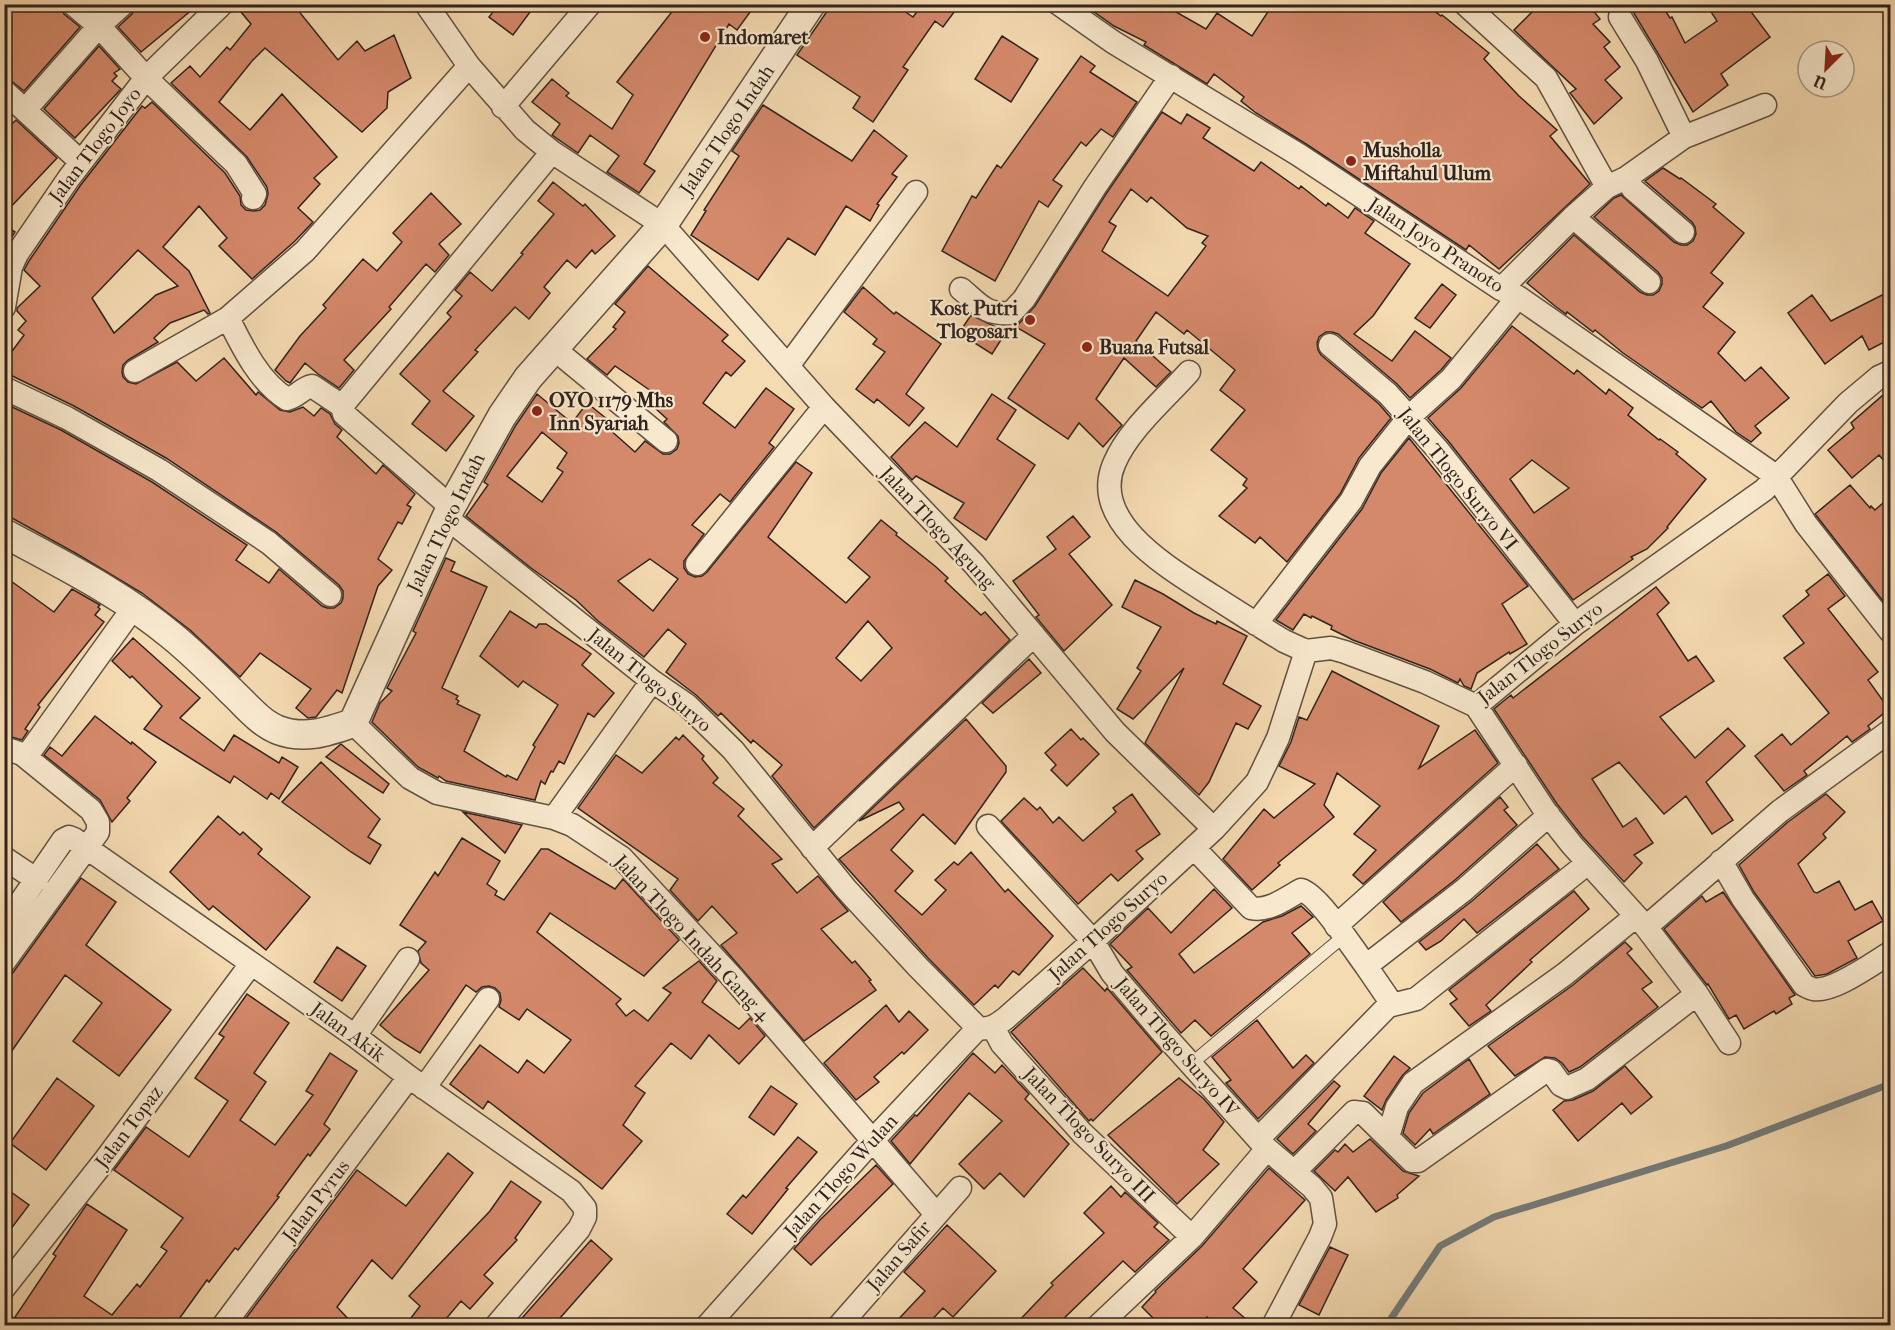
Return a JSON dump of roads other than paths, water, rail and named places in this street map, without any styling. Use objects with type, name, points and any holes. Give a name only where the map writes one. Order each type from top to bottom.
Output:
[{"type":"street","points":[[73,4],[99,26],[146,78],[236,164],[253,191],[255,196],[253,198]]},
{"type":"street","points":[[25,110],[99,26],[123,4]]},
{"type":"street","name":"Jalan Tlogo Joyo","points":[[4,307],[11,267],[34,226],[146,78],[222,4]]},
{"type":"street","points":[[503,107],[590,4]]},
{"type":"street","name":"Jalan Tlogo Indah","points":[[353,723],[449,513],[502,416],[528,378],[553,348],[663,225],[811,4]]},
{"type":"street","name":"Jalan Joyo Pranoto","points":[[1059,4],[1113,42],[1299,155],[1510,293],[1776,476]]},
{"type":"street","points":[[1469,6],[1546,78],[1617,182],[1633,189],[1683,232]]},
{"type":"street","name":"Jalan Tlogo Agung","points":[[428,7],[469,66],[525,130],[552,152],[663,225],[824,407],[974,564],[1115,732],[1214,829]]},
{"type":"street","points":[[1620,17],[1647,61],[1684,137]]},
{"type":"street","points":[[135,371],[228,318],[304,251],[469,66]]},
{"type":"street","points":[[961,289],[986,310],[996,314],[1011,313],[1024,298],[1170,76]]},
{"type":"street","points":[[4,91],[81,162]]},
{"type":"street","points":[[1256,624],[1351,501],[1370,466],[1409,417],[1451,380],[1510,293],[1573,217],[1617,182],[1684,137],[1765,105]]},
{"type":"street","points":[[342,406],[552,152]]},
{"type":"street","points":[[788,366],[916,192]]},
{"type":"street","points":[[1573,217],[1649,282]]},
{"type":"street","name":"Jalan Tlogo Suryo","points":[[228,318],[249,358],[280,395],[287,399],[292,398],[312,387],[342,406],[344,414],[449,513],[652,681],[687,705],[733,750],[812,848],[902,950],[985,1028],[1093,941],[1214,829],[1260,776],[1278,738],[1306,651],[1331,648],[1345,652],[1425,682],[1476,706],[1575,624],[1764,489],[1848,403],[1879,377],[1890,372]]},
{"type":"street","name":"Jalan Tlogo Suryo VI","points":[[1330,345],[1388,394],[1438,450],[1575,624]]},
{"type":"street","points":[[553,348],[666,441]]},
{"type":"street","points":[[1189,372],[1134,432],[1114,463],[1108,483],[1120,520],[1135,539],[1161,562],[1256,624],[1306,651]]},
{"type":"street","points":[[4,388],[67,418],[159,470],[270,543],[330,595]]},
{"type":"street","points":[[697,564],[824,407]]},
{"type":"street","points":[[1776,476],[1806,524],[1890,631]]},
{"type":"street","points":[[4,533],[133,608],[173,636],[256,716],[275,729],[296,736],[313,735],[353,723]]},
{"type":"street","points":[[26,757],[133,608]]},
{"type":"street","points":[[812,848],[1034,635]]},
{"type":"street","points":[[554,818],[652,681]]},
{"type":"street","points":[[1476,706],[1549,815],[1641,922],[1697,994],[1730,1043]]},
{"type":"street","name":"Jalan Tlogo Indah Gang 4","points":[[353,723],[410,778],[437,792],[554,818],[572,825],[622,858],[731,976],[936,1214]]},
{"type":"street","points":[[1388,1137],[1397,1107],[1413,1083],[1564,974],[1641,922],[1721,861],[1780,811],[1890,731]]},
{"type":"street","points":[[4,748],[26,757],[92,810],[98,822],[99,832],[4,962]]},
{"type":"street","points":[[1340,931],[1516,765]]},
{"type":"street","points":[[1366,966],[1464,890],[1549,815]]},
{"type":"street","name":"Jalan Tlogo Suryo IV","points":[[988,826],[1093,941],[1112,973],[1262,1144],[1321,1198],[1325,1224],[1273,1326]]},
{"type":"street","points":[[4,926],[63,840],[69,837],[88,848]]},
{"type":"street","name":"Jalan Akik","points":[[88,848],[355,1036],[580,1199],[585,1208],[585,1217],[579,1228],[496,1326]]},
{"type":"street","points":[[1194,848],[1251,908],[1265,908],[1301,890],[1306,891],[1317,901],[1340,931],[1392,1004]]},
{"type":"street","points":[[4,858],[37,880]]},
{"type":"street","points":[[1721,861],[1743,899],[1804,986],[1822,989],[1838,984],[1890,953]]},
{"type":"street","points":[[1098,1326],[1192,1237],[1262,1144],[1388,1006],[1416,999],[1588,863]]},
{"type":"street","points":[[355,1036],[408,958]]},
{"type":"street","name":"Jalan Topaz","points":[[4,1288],[105,1160],[251,964]]},
{"type":"street","points":[[1294,1172],[1354,1112],[1363,1113],[1412,1161],[1418,1161],[1547,1070],[1551,1071],[1563,1087],[1567,1088],[1587,1079],[1697,994]]},
{"type":"street","name":"Jalan Pyrus","points":[[223,1326],[417,1083],[488,999]]},
{"type":"street","name":"Jalan Tlogo Wulan","points":[[707,1326],[873,1140],[985,1028]]},
{"type":"street","name":"Jalan Tlogo Suryo III","points":[[985,1028],[1082,1133],[1192,1237]]},
{"type":"street","name":"Jalan Safir","points":[[838,1326],[960,1188]]},
{"type":"lane","points":[[1191,1064],[1340,931]]},
{"type":"waterway","points":[[1386,1326],[1440,1246],[1494,1217],[1726,1146],[1890,1084]]},
{"type":"place","name":"Indomaret","points":[[705,37]]},
{"type":"place","name":"Musholla Miftahul Ulum","points":[[1351,161]]},
{"type":"place","name":"Kost Putri Tlogosari","points":[[1030,320]]},
{"type":"place","name":"Buana Futsal","points":[[1087,347]]},
{"type":"place","name":"OYO 1179 Mhs Inn Syariah","points":[[537,411]]}]
